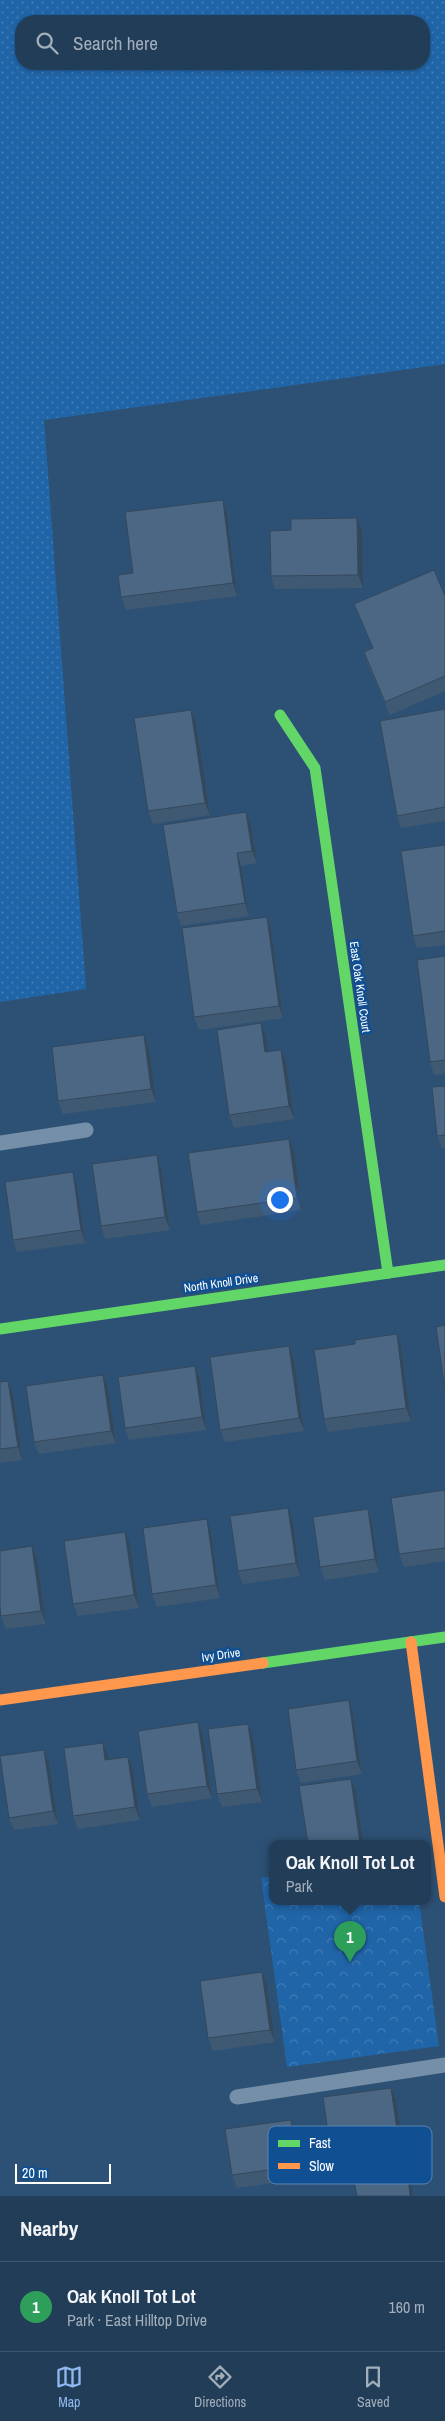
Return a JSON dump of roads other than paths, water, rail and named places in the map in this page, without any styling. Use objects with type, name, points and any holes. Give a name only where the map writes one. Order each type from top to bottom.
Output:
[{"type":"street","name":"East Oak Knoll Court","points":[[280,715],[315,768],[388,1273]]},
{"type":"street","name":"North Knoll Drive","points":[[0,1328],[445,1265]]},
{"type":"street","name":"Ivy Drive","points":[[0,1700],[445,1637]]},
{"type":"street","points":[[411,1642],[445,1897]]},
{"type":"lane","points":[[0,1143],[86,1130]]},
{"type":"lane","points":[[237,2097],[445,2065]]},
{"type":"place","name":"Oak Knoll Tot Lot","points":[[350,1962]]}]
